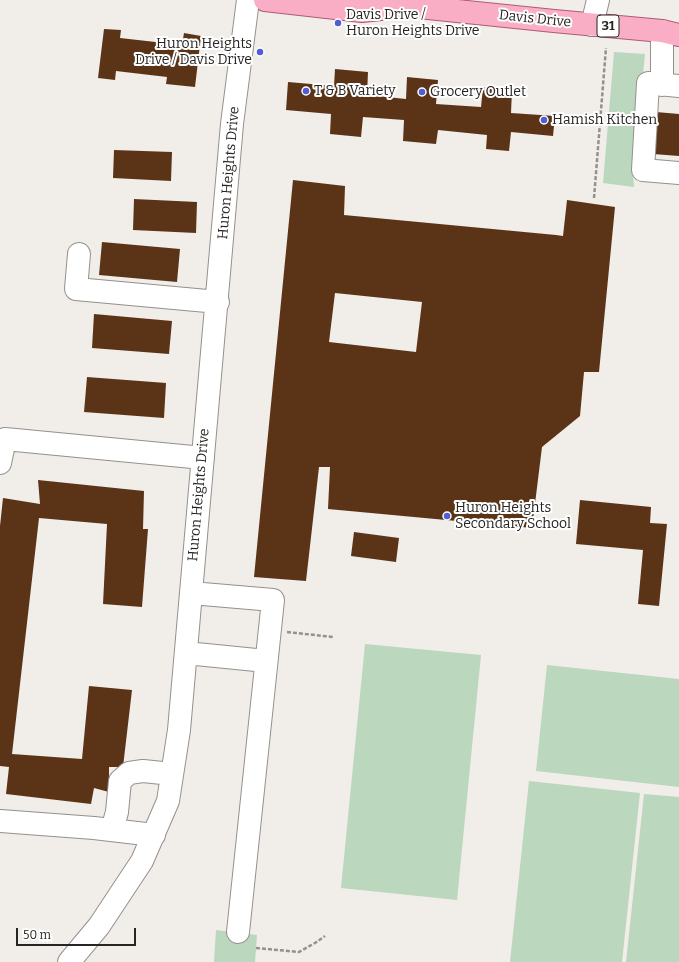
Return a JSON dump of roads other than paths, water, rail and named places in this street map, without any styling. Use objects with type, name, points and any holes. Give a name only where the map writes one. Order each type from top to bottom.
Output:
[{"type":"main road","name":"Davis Drive","points":[[265,0],[362,12],[403,3],[673,32]]},
{"type":"street","name":"Huron Heights Drive","points":[[69,962],[99,926],[142,861],[168,801],[179,730],[218,302],[232,124],[248,0]]},
{"type":"street","points":[[592,24],[598,0]]},
{"type":"street","points":[[673,32],[671,85],[648,83],[643,170],[679,173]]},
{"type":"street","points":[[79,254],[76,289],[218,302]]},
{"type":"street","points":[[0,463],[5,439],[203,458]]},
{"type":"street","points":[[191,593],[273,600],[238,932]]},
{"type":"street","points":[[186,653],[266,661]]},
{"type":"street","points":[[112,830],[117,812],[120,781],[129,773],[142,771],[172,774]]},
{"type":"street","points":[[0,821],[154,835]]},
{"type":"place","name":"Davis Drive / Huron Heights Drive","points":[[338,23]]},
{"type":"place","name":"Huron Heights Drive / Davis Drive","points":[[260,52]]},
{"type":"place","name":"T & B Variety","points":[[306,91]]},
{"type":"place","name":"Grocery Outlet","points":[[422,92]]},
{"type":"place","name":"Hamish Kitchen","points":[[544,120]]},
{"type":"place","name":"Huron Heights Secondary School","points":[[447,516]]}]
